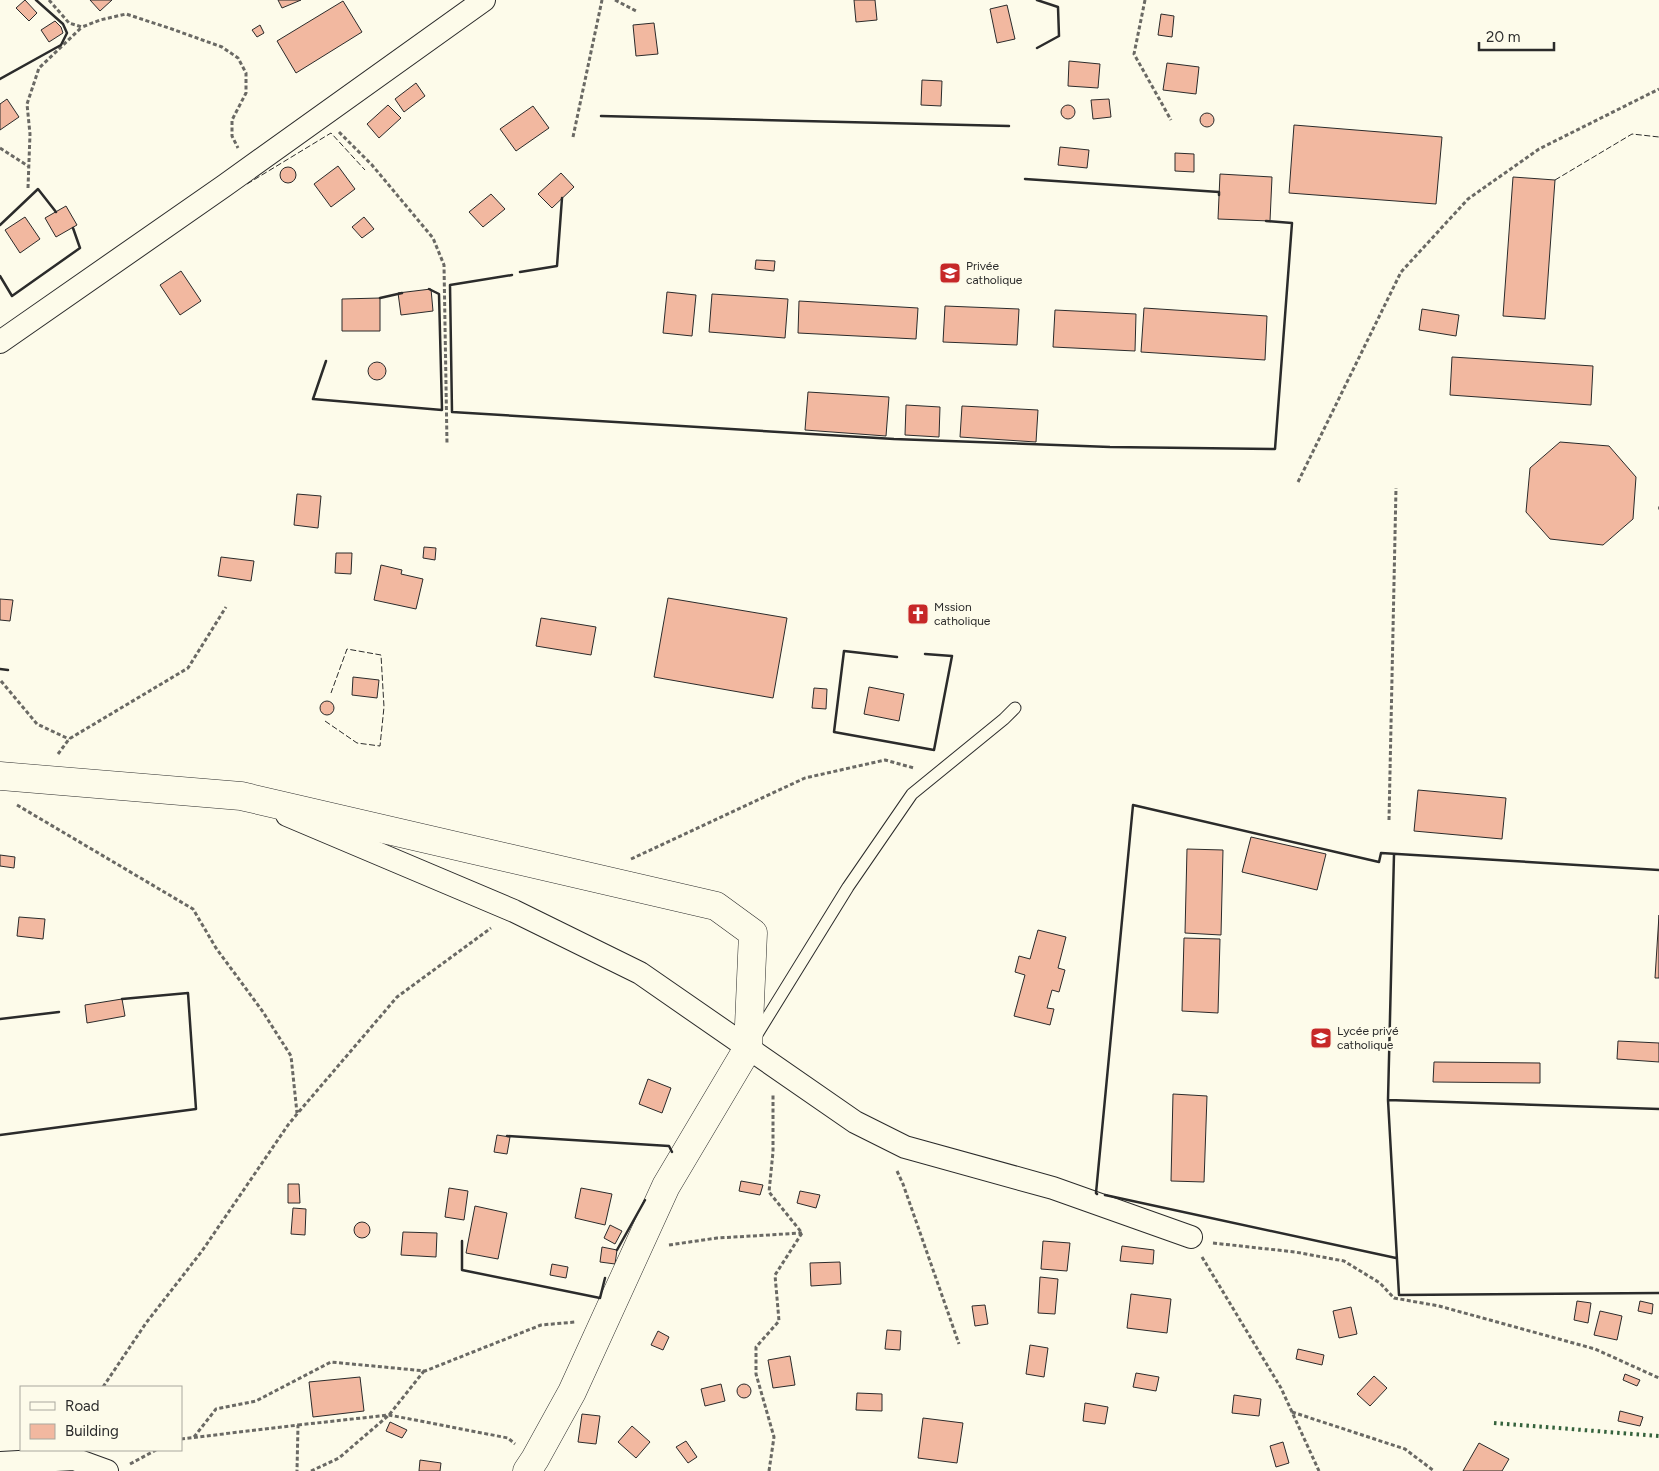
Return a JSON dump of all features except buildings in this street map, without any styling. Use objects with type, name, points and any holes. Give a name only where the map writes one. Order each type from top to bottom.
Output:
[{"type":"street","points":[[0,342],[249,168],[484,0]]},
{"type":"street","points":[[0,776],[241,796],[716,906],[753,933],[748,1048],[666,1186],[572,1392],[531,1465]]},
{"type":"street","points":[[241,796],[514,912],[640,973],[855,1122],[905,1147],[1053,1188],[1191,1237]]},
{"type":"street","points":[[0,1463],[74,1459],[116,1469]]},
{"type":"lane","points":[[748,1048],[848,887],[912,794],[1015,708]]},
{"type":"path","points":[[49,0],[69,23],[82,27]]},
{"type":"path","points":[[573,138],[602,0]]},
{"type":"path","points":[[615,0],[638,12]]},
{"type":"path","points":[[1145,0],[1134,54],[1171,120]]},
{"type":"path","points":[[28,188],[30,134],[27,104],[39,68],[82,27],[100,20],[126,14],[222,47],[238,58],[246,72],[246,93],[232,120],[232,136],[249,168]]},
{"type":"path","points":[[1298,482],[1401,272],[1468,199],[1539,149],[1659,89]]},
{"type":"path","points":[[323,115],[372,165],[433,238],[444,265],[447,444]]},
{"type":"path","points":[[0,148],[28,166]]},
{"type":"path","points":[[1389,820],[1396,488]]},
{"type":"path","points":[[37,779],[70,739],[188,668],[226,607]]},
{"type":"path","points":[[1,681],[37,724],[70,739]]},
{"type":"path","points":[[628,861],[805,778],[885,760],[936,773]]},
{"type":"path","points":[[17,805],[193,908],[216,948],[264,1012],[291,1056],[298,1114]]},
{"type":"path","points":[[104,1386],[146,1324],[202,1251],[288,1124],[397,997],[514,912]]},
{"type":"path","points":[[773,1065],[773,1152],[769,1192],[802,1233]]},
{"type":"path","points":[[880,1134],[903,1184],[959,1344]]},
{"type":"path","points":[[637,1250],[717,1238],[802,1233]]},
{"type":"path","points":[[769,1471],[774,1437],[756,1374],[756,1347],[779,1321],[775,1275],[802,1233]]},
{"type":"path","points":[[1191,1237],[1205,1242],[1295,1252],[1344,1261],[1380,1283],[1394,1298],[1439,1306],[1595,1349],[1659,1378]]},
{"type":"path","points":[[1191,1237],[1281,1388],[1319,1471]]},
{"type":"path","points":[[194,1437],[216,1409],[256,1401],[331,1362],[425,1371],[541,1325],[606,1319]]},
{"type":"path","points":[[311,1471],[339,1458],[389,1414],[425,1371]]},
{"type":"path","points":[[1292,1412],[1404,1449],[1434,1471]]},
{"type":"path","points":[[182,1439],[389,1414],[508,1438],[531,1465]]},
{"type":"path","points":[[297,1471],[298,1425]]},
{"type":"path","points":[[116,1469],[154,1451]]},
{"type":"hedge","points":[[1494,1423],[1659,1436]]},
{"type":"fence","points":[[247,184],[331,133],[365,170]]},
{"type":"fence","points":[[1555,180],[1632,134],[1659,137]]},
{"type":"fence","points":[[325,721],[357,743],[380,746],[384,707],[381,655],[347,649],[331,693]]},
{"type":"wall","points":[[0,79],[61,45],[67,33],[63,24],[36,0]]},
{"type":"wall","points":[[1037,0],[1058,7],[1059,36],[1037,48]]},
{"type":"wall","points":[[601,116],[1009,126]]},
{"type":"wall","points":[[1025,179],[1219,192],[1219,195]]},
{"type":"wall","points":[[0,225],[38,189],[56,212]]},
{"type":"wall","points":[[520,272],[557,266],[562,198]]},
{"type":"wall","points":[[512,275],[450,285],[452,412],[894,439],[1110,447],[1275,449],[1292,223],[1266,221]]},
{"type":"wall","points":[[0,276],[12,296],[80,248],[73,228]]},
{"type":"wall","points":[[326,361],[313,399],[442,410],[439,294],[429,289]]},
{"type":"wall","points":[[380,298],[402,293]]},
{"type":"wall","points":[[897,657],[844,651],[834,732],[934,750],[952,656],[925,654]]},
{"type":"wall","points":[[0,669],[8,670]]},
{"type":"wall","points":[[1097,1194],[1133,805],[1379,862],[1381,853],[1659,870]]},
{"type":"wall","points":[[1394,854],[1388,1100],[1659,1109]]},
{"type":"wall","points":[[0,1135],[196,1109],[188,993],[122,999]]},
{"type":"wall","points":[[0,1019],[59,1012]]},
{"type":"wall","points":[[1388,1100],[1399,1295],[1659,1293]]},
{"type":"wall","points":[[507,1136],[669,1146],[672,1152]]},
{"type":"wall","points":[[1105,1195],[1396,1258]]},
{"type":"wall","points":[[617,1250],[645,1200]]},
{"type":"wall","points":[[462,1241],[462,1270],[600,1298],[605,1278]]},
{"type":"place","name":"Privée catholique","points":[[950,273]]},
{"type":"place","name":"Mssion catholique","points":[[918,614]]},
{"type":"place","name":"Lycée privé catholique","points":[[1321,1038]]}]
